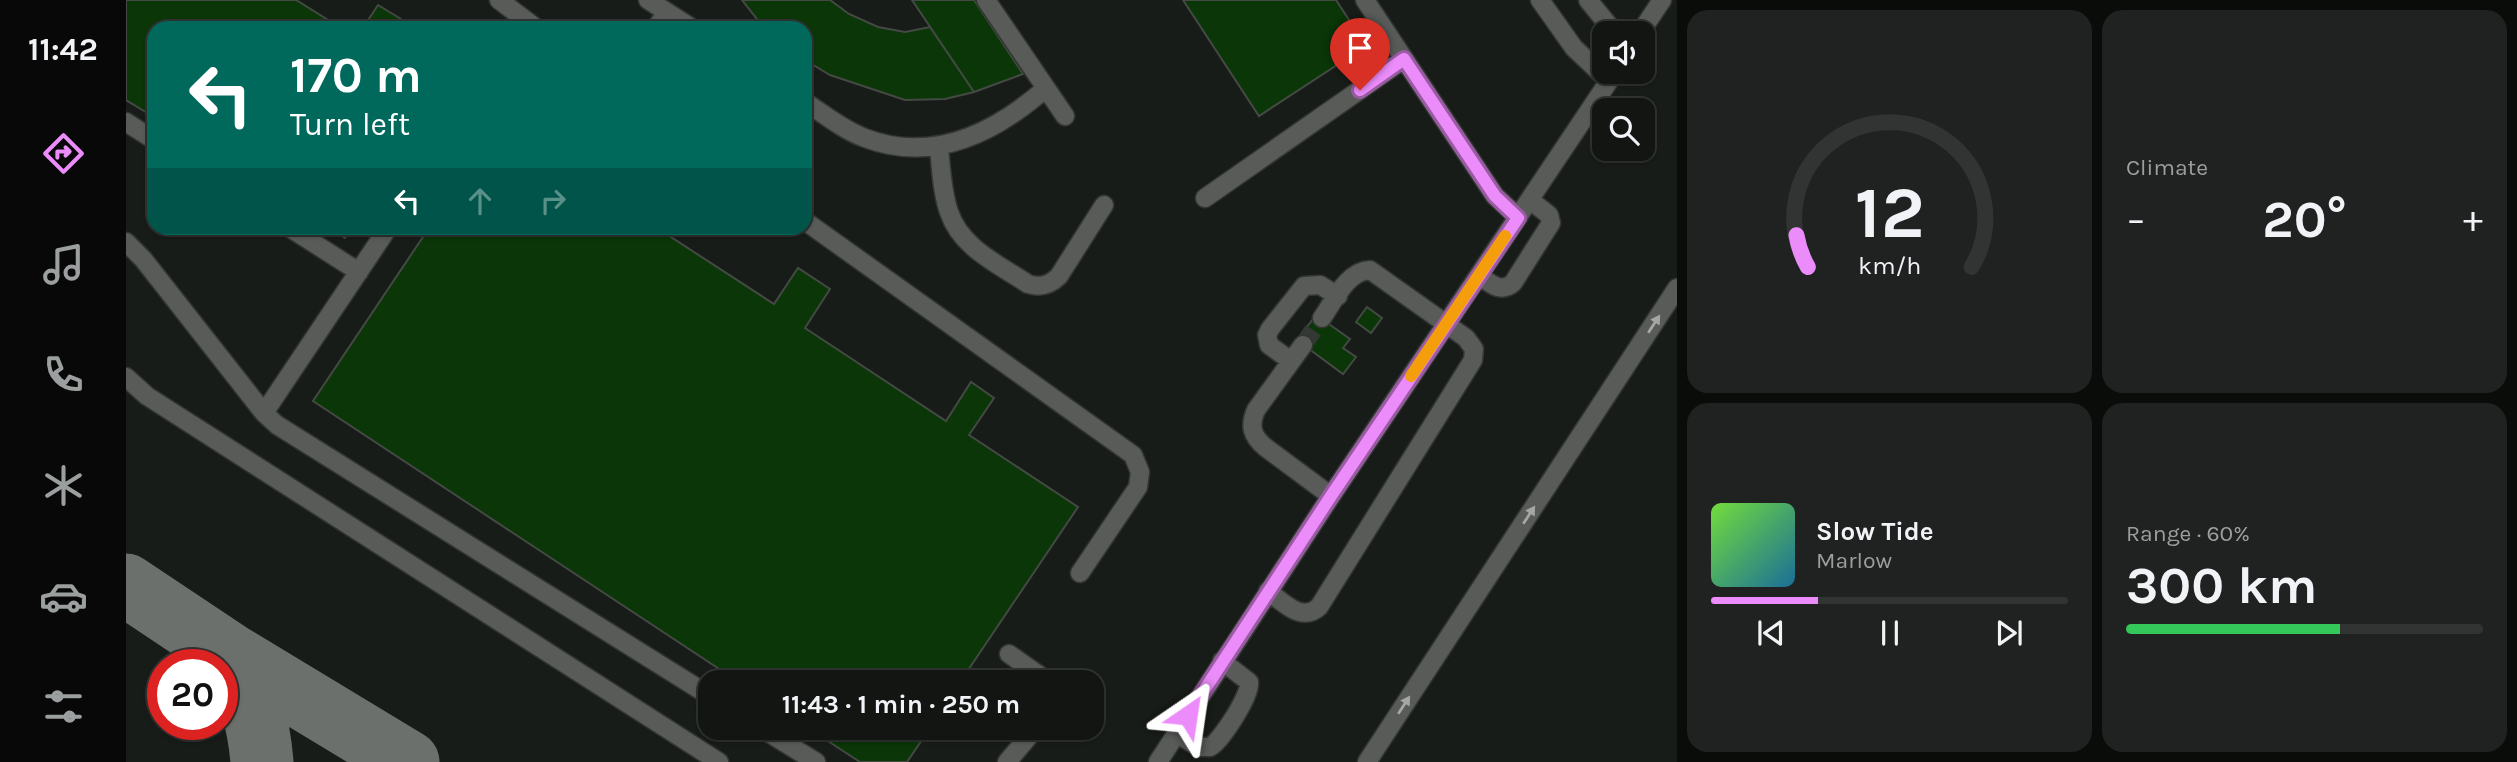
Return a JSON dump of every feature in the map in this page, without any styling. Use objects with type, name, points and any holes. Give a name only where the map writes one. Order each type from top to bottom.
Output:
[{"type":"lane","points":[[499,0],[527,21]]},
{"type":"lane","points":[[648,0],[681,21]]},
{"type":"lane","points":[[986,0],[1065,116]]},
{"type":"lane","points":[[1365,0],[1495,196],[1518,218]]},
{"type":"lane","points":[[1540,0],[1574,48],[1592,61]]},
{"type":"lane","points":[[1588,0],[1605,21]]},
{"type":"lane","points":[[1648,21],[1662,0]]},
{"type":"lane","points":[[661,21],[667,12]]},
{"type":"lane","points":[[1205,198],[1404,59]]},
{"type":"lane","points":[[1158,762],[1268,591],[1607,84]]},
{"type":"lane","points":[[812,106],[863,138],[897,147],[939,147],[959,142],[997,124],[1046,88]]},
{"type":"lane","points":[[126,122],[147,136]]},
{"type":"lane","points":[[939,147],[945,197],[955,226],[974,249],[1028,284],[1049,284],[1059,276],[1104,205]]},
{"type":"lane","points":[[1479,275],[1500,288],[1506,288],[1513,283],[1552,223],[1549,215],[1530,200]]},
{"type":"lane","points":[[812,226],[1133,454],[1140,472],[1138,487],[1080,573]]},
{"type":"lane","points":[[301,235],[359,272]]},
{"type":"lane","points":[[264,413],[383,235]]},
{"type":"lane","points":[[126,242],[143,259],[264,413],[284,430],[698,689]]},
{"type":"lane","points":[[1268,591],[1298,612],[1309,613],[1319,607],[1471,365],[1474,354],[1471,343],[1370,270],[1351,276],[1322,318]]},
{"type":"lane","points":[[1291,362],[1269,345],[1267,335],[1270,329],[1304,286],[1320,285],[1338,296]]},
{"type":"lane","points":[[1367,762],[1677,288]]},
{"type":"lane","points":[[1303,345],[1256,410],[1252,430],[1256,440],[1331,496]]},
{"type":"lane","points":[[126,377],[159,404],[719,762]]},
{"type":"lane","points":[[1009,654],[1032,670]]},
{"type":"lane","points":[[1176,733],[1198,747],[1210,747],[1217,741],[1246,697],[1250,688],[1249,682],[1222,662]]},
{"type":"lane","points":[[780,740],[816,762]]},
{"type":"lane","points":[[1007,762],[1026,740]]},
{"type":"building","points":[[126,0],[296,0],[330,21],[147,21],[147,113],[126,100]]},
{"type":"building","points":[[742,0],[830,0],[849,14],[878,27],[905,32],[930,27],[974,92],[945,99],[905,100],[830,75],[812,64],[812,21],[758,21]]},
{"type":"building","points":[[912,0],[974,0],[1023,74],[974,92]]},
{"type":"building","points":[[1183,0],[1336,0],[1366,46],[1259,116]]},
{"type":"building","points":[[378,5],[401,19],[400,21],[368,21]]},
{"type":"building","points":[[424,235],[668,235],[774,304],[798,268],[830,289],[805,328],[946,421],[971,382],[994,398],[969,435],[1078,507],[968,670],[721,670],[313,401]]},
{"type":"building","points":[[1367,307],[1382,318],[1371,333],[1356,322]]},
{"type":"building","points":[[1316,315],[1350,339],[1343,348],[1356,357],[1343,374],[1297,340]]},
{"type":"building","points":[[826,740],[922,740],[907,762],[860,762]]},
{"type":"taxiway","points":[[126,585],[231,655],[408,762]]},
{"type":"taxiway","points":[[238,670],[252,707],[262,762]]},
{"type":"tunnel","points":[[1303,345],[1322,318]]},
{"type":"slow traffic","points":[[1411,376],[1505,236]]},
{"type":"route","points":[[1188,715],[1518,218],[1495,196],[1404,59],[1360,90]]}]
